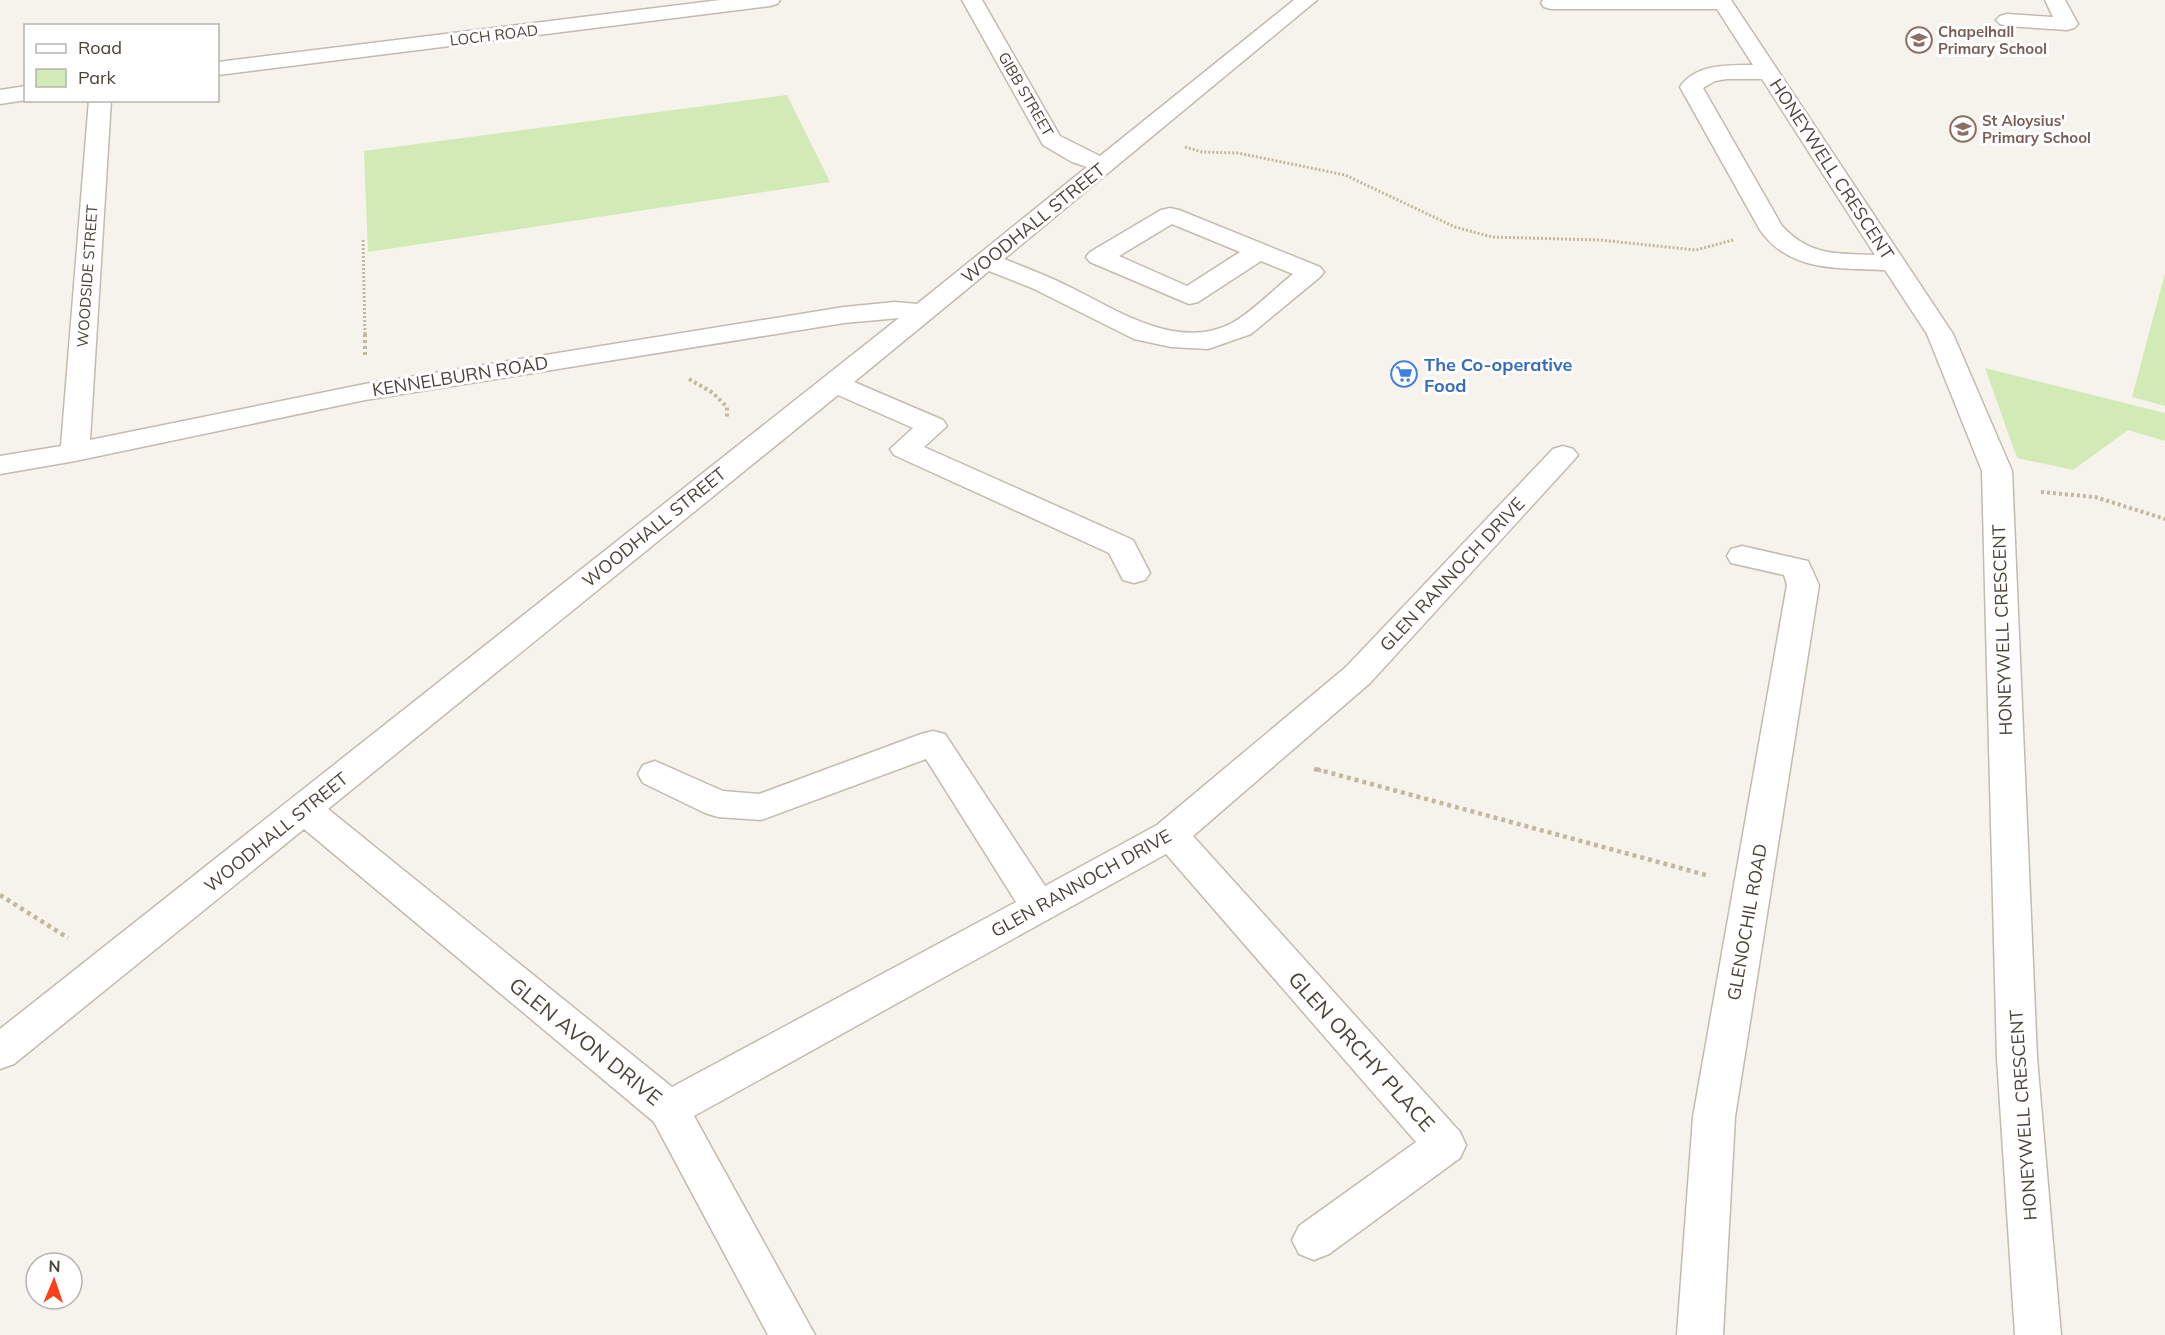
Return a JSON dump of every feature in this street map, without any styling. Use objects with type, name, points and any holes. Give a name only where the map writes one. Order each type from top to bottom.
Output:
[{"type":"street","name":"LOCH ROAD","points":[[219,69],[770,0]]},
{"type":"street","name":"GIBB STREET","points":[[972,0],[1051,140],[1066,150],[1102,165]]},
{"type":"street","name":"WOODHALL STREET","points":[[0,1052],[835,384],[1307,0]]},
{"type":"street","points":[[2007,20],[2067,24],[2055,0]]},
{"type":"street","points":[[1551,3],[1722,1]]},
{"type":"street","name":"HONEYWELL CRESCENT","points":[[1722,1],[1940,334],[1997,471],[2017,1058],[2038,1335]]},
{"type":"street","points":[[1768,72],[1720,73],[1699,78],[1691,87],[1772,230],[1797,252],[1823,260],[1894,263]]},
{"type":"street","points":[[0,97],[24,93]]},
{"type":"street","name":"WOODSIDE STREET","points":[[75,452],[100,102]]},
{"type":"street","points":[[986,261],[1041,283],[1143,333],[1171,339],[1208,342],[1242,328],[1311,272],[1259,250],[1170,215],[1099,258],[1189,296],[1259,250]]},
{"type":"street","name":"KENNELBURN ROAD","points":[[0,465],[75,452],[365,392],[844,315],[895,310],[923,313]]},
{"type":"street","points":[[835,384],[933,426],[904,449],[1122,547],[1134,573]]},
{"type":"street","name":"GLEN RANNOCH DRIVE","points":[[669,1109],[1170,835],[1358,675],[1563,455]]},
{"type":"street","name":"GLENOCHIL ROAD","points":[[1700,1335],[1714,1116],[1803,585],[1797,568],[1742,556]]},
{"type":"street","points":[[655,774],[718,804],[761,807],[933,743],[1039,907]]},
{"type":"street","name":"GLEN AVON DRIVE","points":[[305,810],[669,1109],[792,1335]]},
{"type":"street","name":"GLEN ORCHY PLACE","points":[[1170,835],[1445,1145],[1314,1240]]},
{"type":"path","points":[[1143,133],[1202,152],[1238,153],[1345,175],[1455,227],[1492,237],[1600,240],[1696,250],[1772,230]]},
{"type":"path","points":[[363,240],[365,392]]},
{"type":"path","points":[[688,378],[713,393],[727,407],[727,431],[734,463]]},
{"type":"path","points":[[1997,488],[2095,496],[2165,519]]},
{"type":"path","points":[[1257,761],[1288,762],[1752,888]]},
{"type":"path","points":[[0,895],[111,964]]},
{"type":"green space","points":[[787,95],[830,182],[368,252],[364,151]]},
{"type":"green space","points":[[2165,273],[2165,406],[2132,397]]},
{"type":"green space","points":[[1985,368],[2165,413],[2165,441],[2128,430],[2073,470],[2017,458]]},
{"type":"place","name":"Chapelhall Primary School","points":[[1919,40]]},
{"type":"place","name":"St Aloysius' Primary School","points":[[1963,129]]},
{"type":"place","name":"The Co-operative Food","points":[[1404,374]]}]
